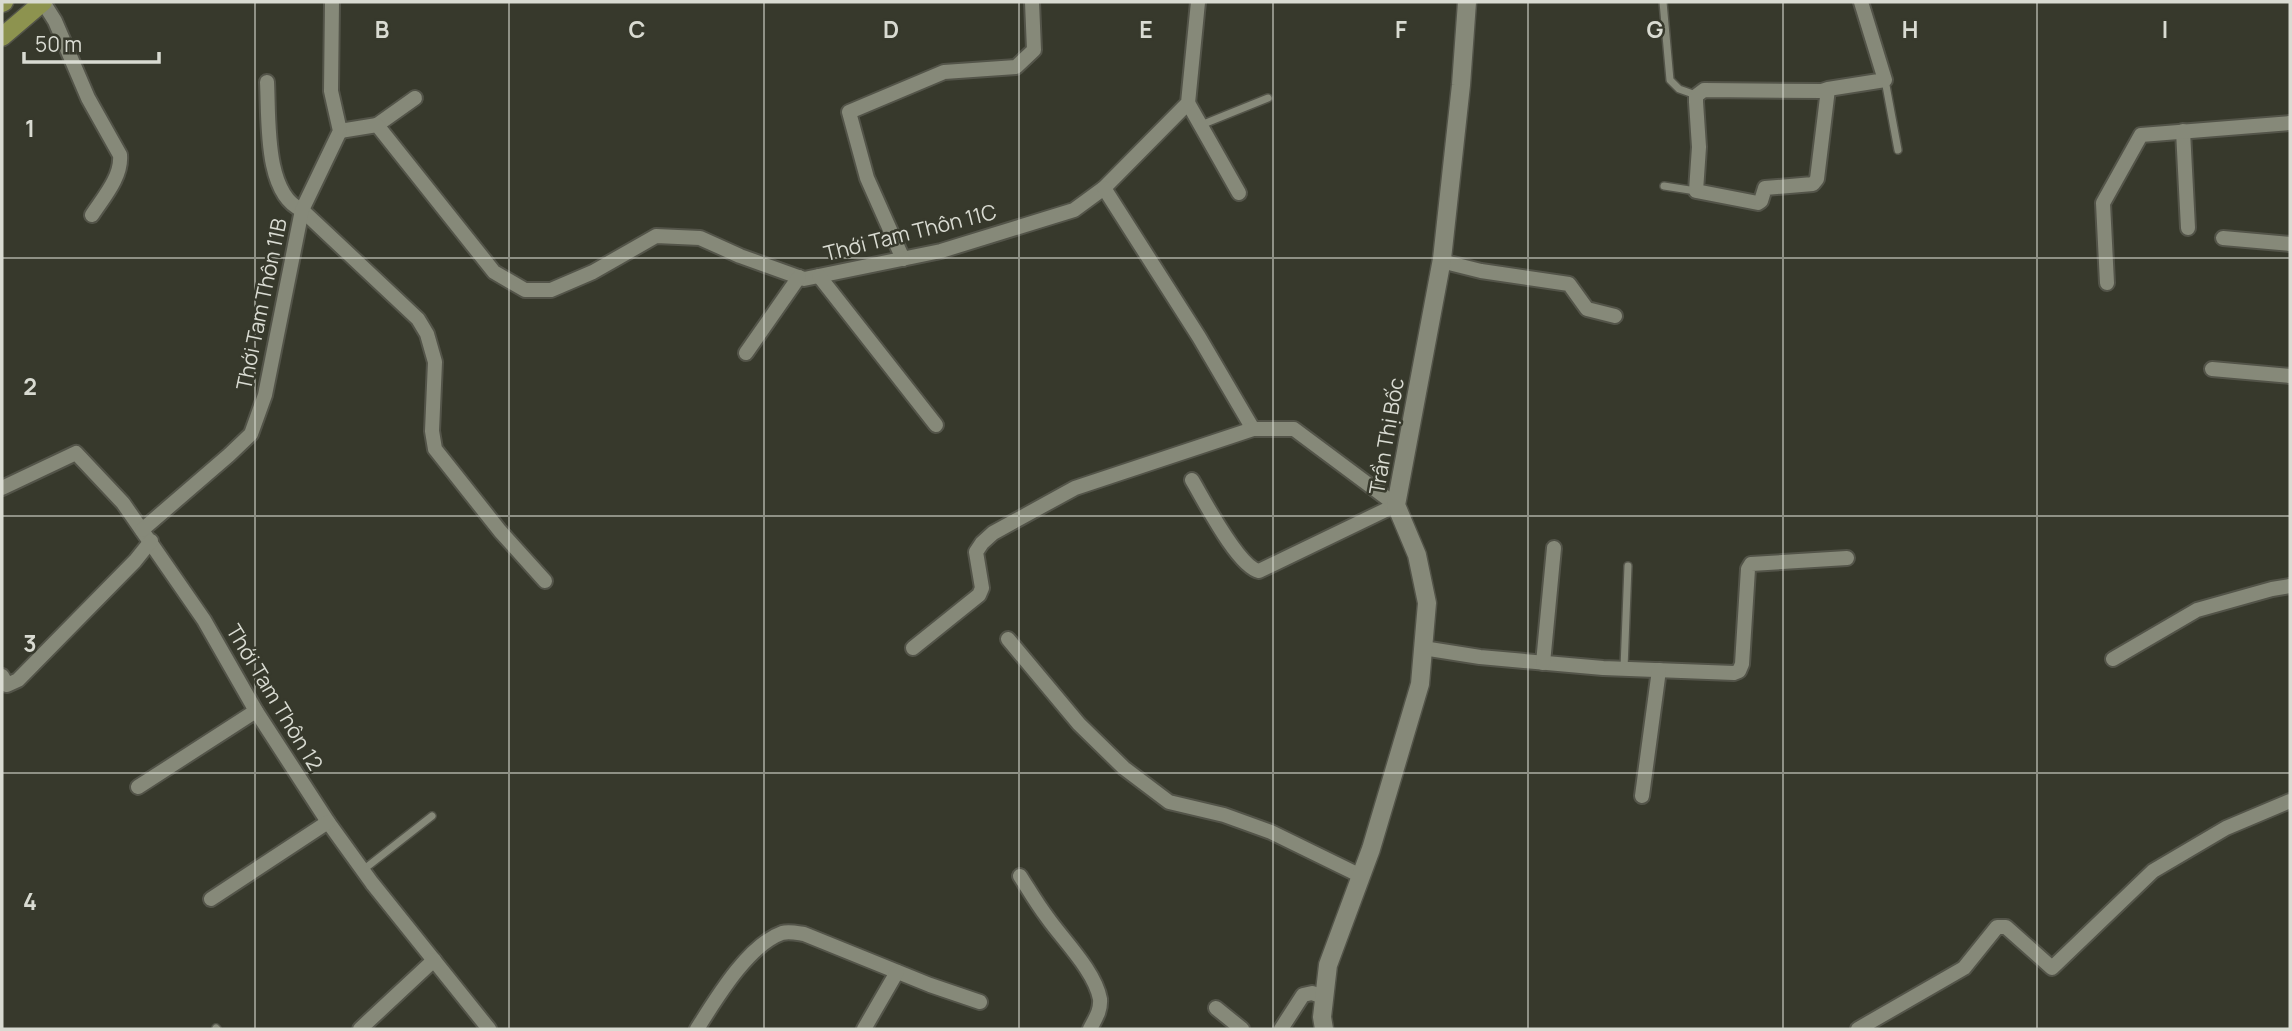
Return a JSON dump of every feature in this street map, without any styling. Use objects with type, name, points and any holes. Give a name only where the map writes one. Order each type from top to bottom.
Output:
[{"type":"main road","points":[[2,37],[43,2]]},
{"type":"street","points":[[43,2],[55,21],[88,98],[120,155],[121,164],[114,181],[92,215]]},
{"type":"street","points":[[332,2],[331,91],[340,131],[377,125],[415,98]]},
{"type":"street","points":[[903,259],[867,178],[849,112],[944,72],[1016,67],[1034,50],[1032,2]]},
{"type":"street","points":[[1198,2],[1188,103],[1239,193]]},
{"type":"street","name":"Trần Thị Bốc","points":[[1324,1029],[1328,965],[1362,876],[1420,684],[1427,603],[1417,555],[1396,505],[1441,261],[1461,85],[1467,2]]},
{"type":"street","points":[[1828,89],[1816,179],[1813,184],[1765,188],[1758,203],[1696,191],[1699,147],[1696,96],[1704,90],[1828,89],[1885,80],[1861,2]]},
{"type":"street","points":[[267,82],[274,169],[288,202],[302,210],[418,319],[427,334],[435,362],[432,431],[435,449],[500,531],[545,581]]},
{"type":"street","name":"Thới Tam Thôn 11C","points":[[377,125],[494,272],[525,290],[551,290],[593,272],[656,236],[700,238],[804,279],[941,251],[1074,210],[1104,188],[1188,103]]},
{"type":"street","points":[[2107,283],[2104,203],[2141,135],[2290,123]]},
{"type":"street","name":"Thới Tam Thôn 11B","points":[[2,676],[7,685],[18,680],[135,561],[146,536],[251,434],[265,395],[302,210],[340,131]]},
{"type":"street","points":[[2183,131],[2188,228]]},
{"type":"street","points":[[1104,188],[1199,337],[1253,429]]},
{"type":"street","points":[[2224,238],[2290,244]]},
{"type":"street","points":[[1441,261],[1480,271],[1569,284],[1587,309],[1615,316]]},
{"type":"street","points":[[819,276],[936,425]]},
{"type":"street","points":[[746,353],[799,277]]},
{"type":"street","points":[[2212,369],[2290,376]]},
{"type":"street","points":[[913,648],[979,595],[982,588],[976,552],[993,533],[1075,488],[1253,429],[1294,429],[1396,505],[1259,571],[1253,570],[1238,554],[1192,480]]},
{"type":"street","name":"Thới Tam Thôn 12","points":[[2,488],[76,453],[123,503],[204,620],[256,711],[328,822],[489,1029]]},
{"type":"street","points":[[1543,663],[1555,548]]},
{"type":"street","points":[[1423,648],[1543,663],[1734,673],[1739,671],[1742,664],[1748,569],[1751,564],[1847,558]]},
{"type":"street","points":[[2113,659],[2197,610],[2290,586]]},
{"type":"street","points":[[1008,639],[1079,724],[1124,768],[1169,802],[1224,815],[1271,832],[1362,876]]},
{"type":"street","points":[[1642,796],[1659,670]]},
{"type":"street","points":[[138,787],[256,711]]},
{"type":"street","points":[[1858,1029],[1964,968],[1997,927],[2006,927],[2052,968],[2153,871],[2226,828],[2290,801]]},
{"type":"street","points":[[211,899],[328,822]]},
{"type":"street","points":[[1020,876],[1096,986],[1100,1012],[1090,1029]]},
{"type":"street","points":[[697,1029],[718,996],[758,948],[785,931],[804,934],[980,1002]]},
{"type":"street","points":[[359,1029],[434,960]]},
{"type":"street","points":[[864,1029],[897,972]]},
{"type":"street","points":[[1281,1029],[1303,995],[1312,993],[1324,997]]},
{"type":"street","points":[[1216,1008],[1242,1029]]},
{"type":"lane","points":[[1663,2],[1670,80],[1679,89],[1696,96]]},
{"type":"lane","points":[[1885,80],[1898,150]]},
{"type":"lane","points":[[1201,125],[1268,97]]},
{"type":"lane","points":[[1664,186],[1696,191]]},
{"type":"lane","points":[[1624,669],[1628,566]]},
{"type":"lane","points":[[363,870],[432,816]]}]
